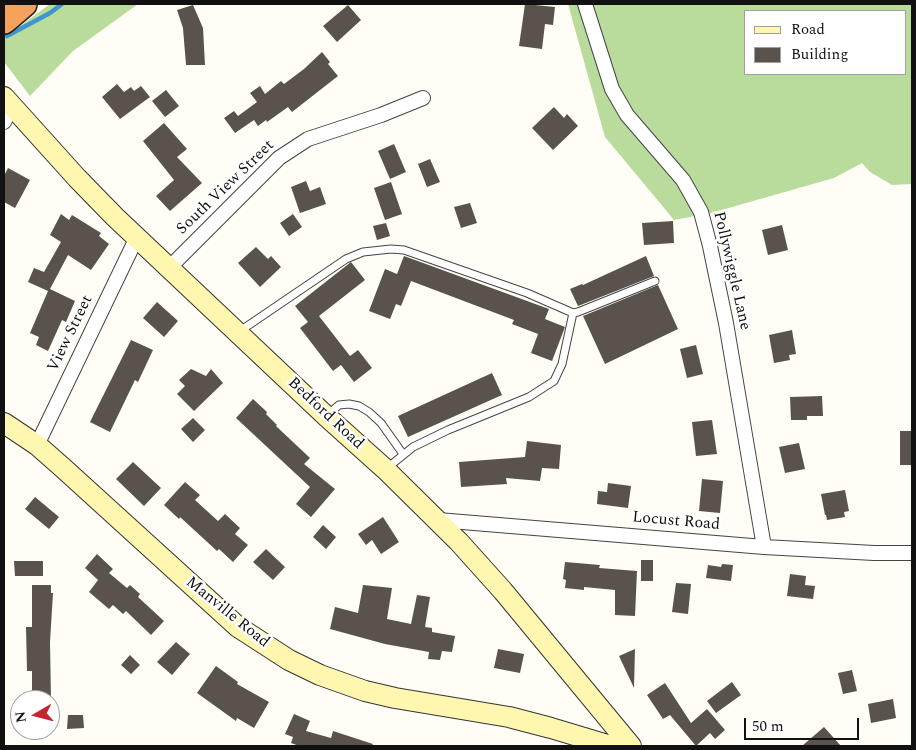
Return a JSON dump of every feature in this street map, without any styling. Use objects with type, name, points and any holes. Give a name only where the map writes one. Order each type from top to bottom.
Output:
[{"type":"highway","points":[[4,21],[24,4]]},
{"type":"main road","name":"Bedford Road","points":[[6,108],[137,238],[438,520],[503,591],[630,746]]},
{"type":"main road","name":"Manville Road","points":[[4,423],[37,445],[227,617],[250,636],[289,660],[320,675],[365,691],[516,719],[611,746]]},
{"type":"street","name":"Pollywiggle Lane","points":[[585,4],[612,89],[619,102],[627,115],[683,180],[701,212],[726,323],[764,547]]},
{"type":"street","name":"South View Street","points":[[169,268],[279,158],[308,139],[423,98]]},
{"type":"street","name":"View Street","points":[[37,445],[137,238]]},
{"type":"street","name":"Locust Road","points":[[438,520],[764,547],[874,553],[912,553]]},
{"type":"lane","points":[[238,333],[346,259],[364,252],[391,249],[404,250],[527,293],[573,312],[578,312],[655,282]]},
{"type":"lane","points":[[385,469],[413,447],[448,430],[529,397],[554,381],[562,364],[573,312]]},
{"type":"lane","points":[[326,416],[339,405],[359,406],[370,412],[381,423],[403,454]]},
{"type":"green space","points":[[50,4],[138,4],[73,51],[30,96],[4,62],[4,38]]},
{"type":"green space","points":[[568,4],[912,4],[912,184],[892,185],[870,172],[862,163],[834,178],[711,213],[674,220],[605,137]]},
{"type":"building","points":[[525,4],[555,7],[553,25],[545,24],[542,49],[519,46]]},
{"type":"building","points":[[193,5],[203,28],[205,65],[186,65],[183,28],[177,10]]},
{"type":"building","points":[[348,5],[361,20],[337,42],[323,26]]},
{"type":"building","points":[[322,52],[330,62],[328,64],[338,76],[292,112],[288,107],[267,122],[266,120],[258,126],[254,120],[235,133],[224,118],[234,111],[238,116],[257,102],[250,93],[260,86],[265,94],[281,81],[284,84]]},
{"type":"building","points":[[117,84],[124,92],[131,87],[134,91],[141,86],[150,97],[120,119],[102,97]]},
{"type":"building","points":[[166,90],[179,106],[165,117],[152,101]]},
{"type":"building","points":[[554,107],[564,118],[567,114],[578,126],[553,150],[532,128]]},
{"type":"building","points":[[164,123],[187,149],[177,157],[202,183],[170,211],[156,196],[174,180],[143,141]]},
{"type":"building","points":[[394,144],[406,172],[390,179],[378,151]]},
{"type":"building","points":[[430,159],[440,182],[427,187],[418,164]]},
{"type":"building","points":[[8,168],[30,180],[15,208],[4,202],[4,176]]},
{"type":"building","points":[[306,181],[310,191],[320,187],[326,204],[300,213],[291,187]]},
{"type":"building","points":[[391,182],[402,214],[385,220],[374,188]]},
{"type":"building","points":[[470,203],[477,223],[461,228],[454,207]]},
{"type":"building","points":[[61,214],[69,220],[72,215],[101,233],[99,236],[109,244],[91,270],[68,255],[50,289],[75,301],[66,322],[62,320],[48,351],[36,345],[39,337],[30,333],[48,291],[28,282],[34,268],[44,272],[61,242],[50,235]]},
{"type":"building","points":[[293,214],[302,227],[289,236],[280,223]]},
{"type":"building","points":[[673,221],[674,243],[644,245],[642,223]]},
{"type":"building","points":[[386,223],[390,236],[377,240],[373,226]]},
{"type":"building","points":[[782,225],[788,250],[768,255],[762,230]]},
{"type":"building","points":[[256,247],[268,259],[271,256],[281,267],[260,287],[238,263]]},
{"type":"building","points":[[404,256],[549,309],[545,319],[565,327],[552,361],[531,353],[538,334],[512,324],[514,320],[411,281],[401,306],[396,304],[390,319],[369,311],[385,269],[397,274]]},
{"type":"building","points":[[646,256],[654,276],[578,306],[570,289],[583,285]]},
{"type":"building","points":[[351,262],[365,280],[319,316],[350,356],[358,350],[372,368],[354,382],[341,365],[333,371],[300,328],[308,322],[295,306]]},
{"type":"building","points":[[658,285],[678,329],[605,364],[583,316]]},
{"type":"building","points":[[157,302],[178,321],[164,337],[143,318]]},
{"type":"building","points":[[792,330],[796,354],[789,355],[790,360],[774,363],[769,335]]},
{"type":"building","points":[[131,340],[153,350],[138,382],[135,380],[110,432],[90,422]]},
{"type":"building","points":[[696,345],[703,374],[687,378],[680,349]]},
{"type":"building","points":[[191,369],[206,376],[211,369],[223,383],[194,411],[177,394],[185,386],[179,380]]},
{"type":"building","points":[[492,373],[502,395],[408,437],[398,416]]},
{"type":"building","points":[[822,396],[823,416],[807,416],[807,420],[791,420],[790,397]]},
{"type":"building","points":[[253,399],[267,412],[266,414],[276,426],[310,458],[304,464],[335,489],[311,517],[296,504],[310,487],[236,418]]},
{"type":"building","points":[[193,418],[205,430],[193,442],[181,429]]},
{"type":"building","points":[[712,420],[717,454],[696,456],[692,422]]},
{"type":"building","points":[[900,431],[912,431],[912,465],[900,465]]},
{"type":"building","points":[[527,441],[561,445],[559,469],[542,468],[540,481],[506,478],[507,484],[461,487],[459,462],[525,457]]},
{"type":"building","points":[[799,443],[805,469],[785,473],[779,447]]},
{"type":"building","points":[[133,462],[161,488],[144,506],[116,479]]},
{"type":"building","points":[[702,479],[723,481],[720,513],[699,511]]},
{"type":"building","points":[[185,482],[200,495],[195,500],[218,521],[225,514],[240,528],[235,534],[248,545],[233,562],[219,549],[217,551],[164,505]]},
{"type":"building","points":[[608,483],[631,486],[628,508],[597,504],[598,491],[607,492]]},
{"type":"building","points":[[845,490],[849,511],[844,512],[845,517],[827,520],[821,494]]},
{"type":"building","points":[[35,497],[59,517],[49,529],[25,509]]},
{"type":"building","points":[[383,517],[399,542],[381,554],[372,540],[366,545],[358,534]]},
{"type":"building","points":[[323,525],[336,537],[326,549],[313,537]]},
{"type":"building","points":[[266,549],[285,567],[273,580],[253,562]]},
{"type":"building","points":[[97,554],[113,569],[109,573],[127,588],[130,585],[140,594],[138,597],[164,621],[151,635],[126,611],[123,614],[113,605],[109,609],[89,592],[98,580],[85,568]]},
{"type":"building","points":[[641,560],[653,560],[653,581],[641,581]]},
{"type":"building","points":[[14,561],[43,561],[43,576],[15,576]]},
{"type":"building","points":[[565,562],[600,565],[599,568],[637,571],[635,616],[615,615],[615,590],[584,587],[584,590],[565,588],[566,580],[563,579]]},
{"type":"building","points":[[722,564],[733,565],[731,581],[706,578],[708,565],[721,567]]},
{"type":"building","points":[[790,574],[806,576],[805,585],[815,586],[813,599],[787,596]]},
{"type":"building","points":[[676,583],[691,584],[688,614],[672,612]]},
{"type":"building","points":[[32,585],[51,585],[51,593],[53,593],[50,642],[51,690],[32,690],[32,671],[27,671],[26,627],[32,627]]},
{"type":"building","points":[[363,585],[392,588],[387,619],[411,624],[417,595],[430,597],[425,627],[432,628],[432,632],[455,636],[452,652],[442,651],[440,660],[428,659],[429,652],[385,644],[330,629],[335,607],[358,613]]},
{"type":"building","points":[[176,642],[190,654],[172,675],[157,662]]},
{"type":"building","points":[[498,649],[524,654],[520,673],[494,668]]},
{"type":"building","points":[[635,649],[634,688],[619,656]]},
{"type":"building","points":[[130,655],[140,665],[131,674],[121,665]]},
{"type":"building","points":[[216,666],[238,682],[237,684],[269,702],[254,728],[237,718],[236,721],[197,693]]},
{"type":"building","points":[[852,670],[857,691],[843,694],[838,673]]},
{"type":"building","points":[[732,682],[741,695],[716,713],[707,701]]},
{"type":"building","points":[[665,683],[691,723],[707,709],[725,730],[715,739],[710,733],[696,746],[670,715],[663,719],[647,695]]},
{"type":"building","points":[[893,699],[896,718],[871,723],[868,704]]},
{"type":"building","points":[[294,714],[310,721],[306,731],[331,738],[333,731],[373,744],[372,746],[299,746],[291,743],[293,737],[285,734]]},
{"type":"building","points":[[68,715],[83,715],[84,728],[67,729]]},
{"type":"building","points":[[824,727],[841,746],[802,746]]},
{"type":"waterway","points":[[7,36],[50,13],[62,4]]}]
